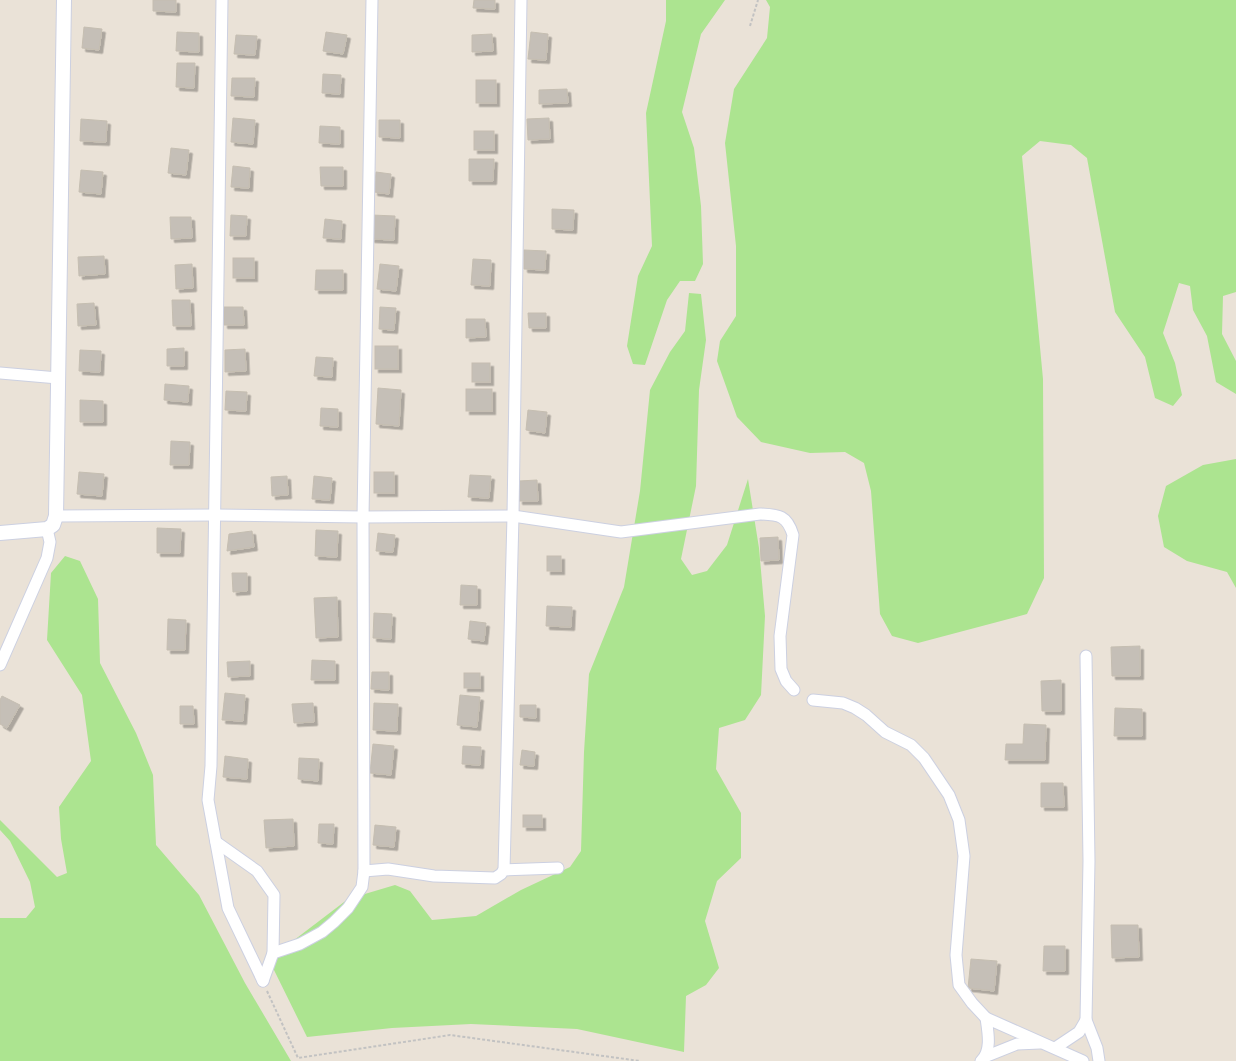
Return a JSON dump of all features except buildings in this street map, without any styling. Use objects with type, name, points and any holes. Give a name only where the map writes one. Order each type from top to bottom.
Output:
[{"type":"street","points":[[0,533],[47,529],[53,525],[56,516],[64,0]]},
{"type":"street","points":[[222,0],[211,766],[208,800],[228,908],[263,981]]},
{"type":"street","points":[[273,953],[300,944],[322,932],[334,922],[348,908],[362,887],[364,871],[363,517],[372,0]]},
{"type":"street","points":[[364,871],[388,869],[434,876],[494,878],[501,874],[504,870],[513,516],[521,0]]},
{"type":"street","points":[[0,373],[58,378]]},
{"type":"street","points":[[56,516],[513,516],[622,532],[760,514],[777,515],[790,525],[793,535],[780,636],[781,669],[786,681],[794,690]]},
{"type":"street","points":[[0,665],[47,558],[50,542],[47,529]]},
{"type":"street","points":[[1086,656],[1089,861],[1086,1020],[1097,1048],[1100,1061]]},
{"type":"street","points":[[813,700],[843,703],[855,708],[866,715],[885,732],[911,745],[924,758],[950,795],[959,820],[964,856],[956,955],[959,985],[972,1003],[986,1018],[1083,1061]]},
{"type":"street","points":[[216,842],[257,871],[274,895],[273,953],[263,981]]},
{"type":"street","points":[[504,870],[558,868]]},
{"type":"street","points":[[984,1058],[988,1042],[986,1018]]},
{"type":"street","points":[[1055,1048],[1079,1032],[1086,1020]]},
{"type":"street","points":[[984,1058],[1017,1044],[1042,1043]]},
{"type":"path","points":[[750,26],[758,0]]},
{"type":"path","points":[[263,981],[298,1058],[450,1035],[640,1061]]},
{"type":"green space","points":[[666,0],[725,0],[701,34],[682,112],[694,148],[701,206],[703,264],[695,281],[680,281],[667,300],[645,365],[633,364],[627,346],[638,276],[652,246],[646,113],[666,21]]},
{"type":"green space","points":[[766,0],[1236,0],[1236,292],[1223,296],[1222,334],[1236,361],[1236,394],[1216,382],[1207,336],[1193,310],[1190,286],[1179,283],[1163,333],[1175,363],[1182,395],[1173,406],[1155,398],[1145,357],[1115,312],[1087,158],[1071,145],[1040,141],[1022,156],[1043,379],[1044,578],[1027,614],[918,643],[892,636],[880,614],[871,491],[864,463],[845,452],[810,453],[761,442],[737,417],[717,361],[720,341],[736,316],[736,246],[725,143],[734,89],[767,38],[770,7]]},
{"type":"green space","points":[[689,293],[701,294],[706,340],[699,390],[696,486],[681,559],[692,575],[707,571],[727,545],[748,479],[759,548],[765,616],[761,695],[745,720],[719,728],[716,769],[741,813],[741,858],[717,881],[705,921],[719,968],[706,985],[686,996],[684,1052],[577,1029],[471,1024],[392,1028],[307,1037],[273,968],[281,950],[348,899],[395,885],[410,891],[432,920],[476,916],[521,890],[570,867],[581,851],[584,752],[589,674],[624,587],[640,491],[650,390],[670,352],[685,331]]},
{"type":"green space","points":[[1236,459],[1236,588],[1227,572],[1187,561],[1164,547],[1158,516],[1166,486],[1203,465]]},
{"type":"green space","points":[[65,556],[80,561],[98,599],[100,663],[136,733],[153,775],[156,845],[199,895],[245,983],[291,1061],[0,1061],[0,918],[26,918],[35,907],[30,882],[10,841],[0,830],[0,820],[57,877],[67,873],[61,839],[59,807],[91,761],[82,695],[47,640],[51,573]]}]
